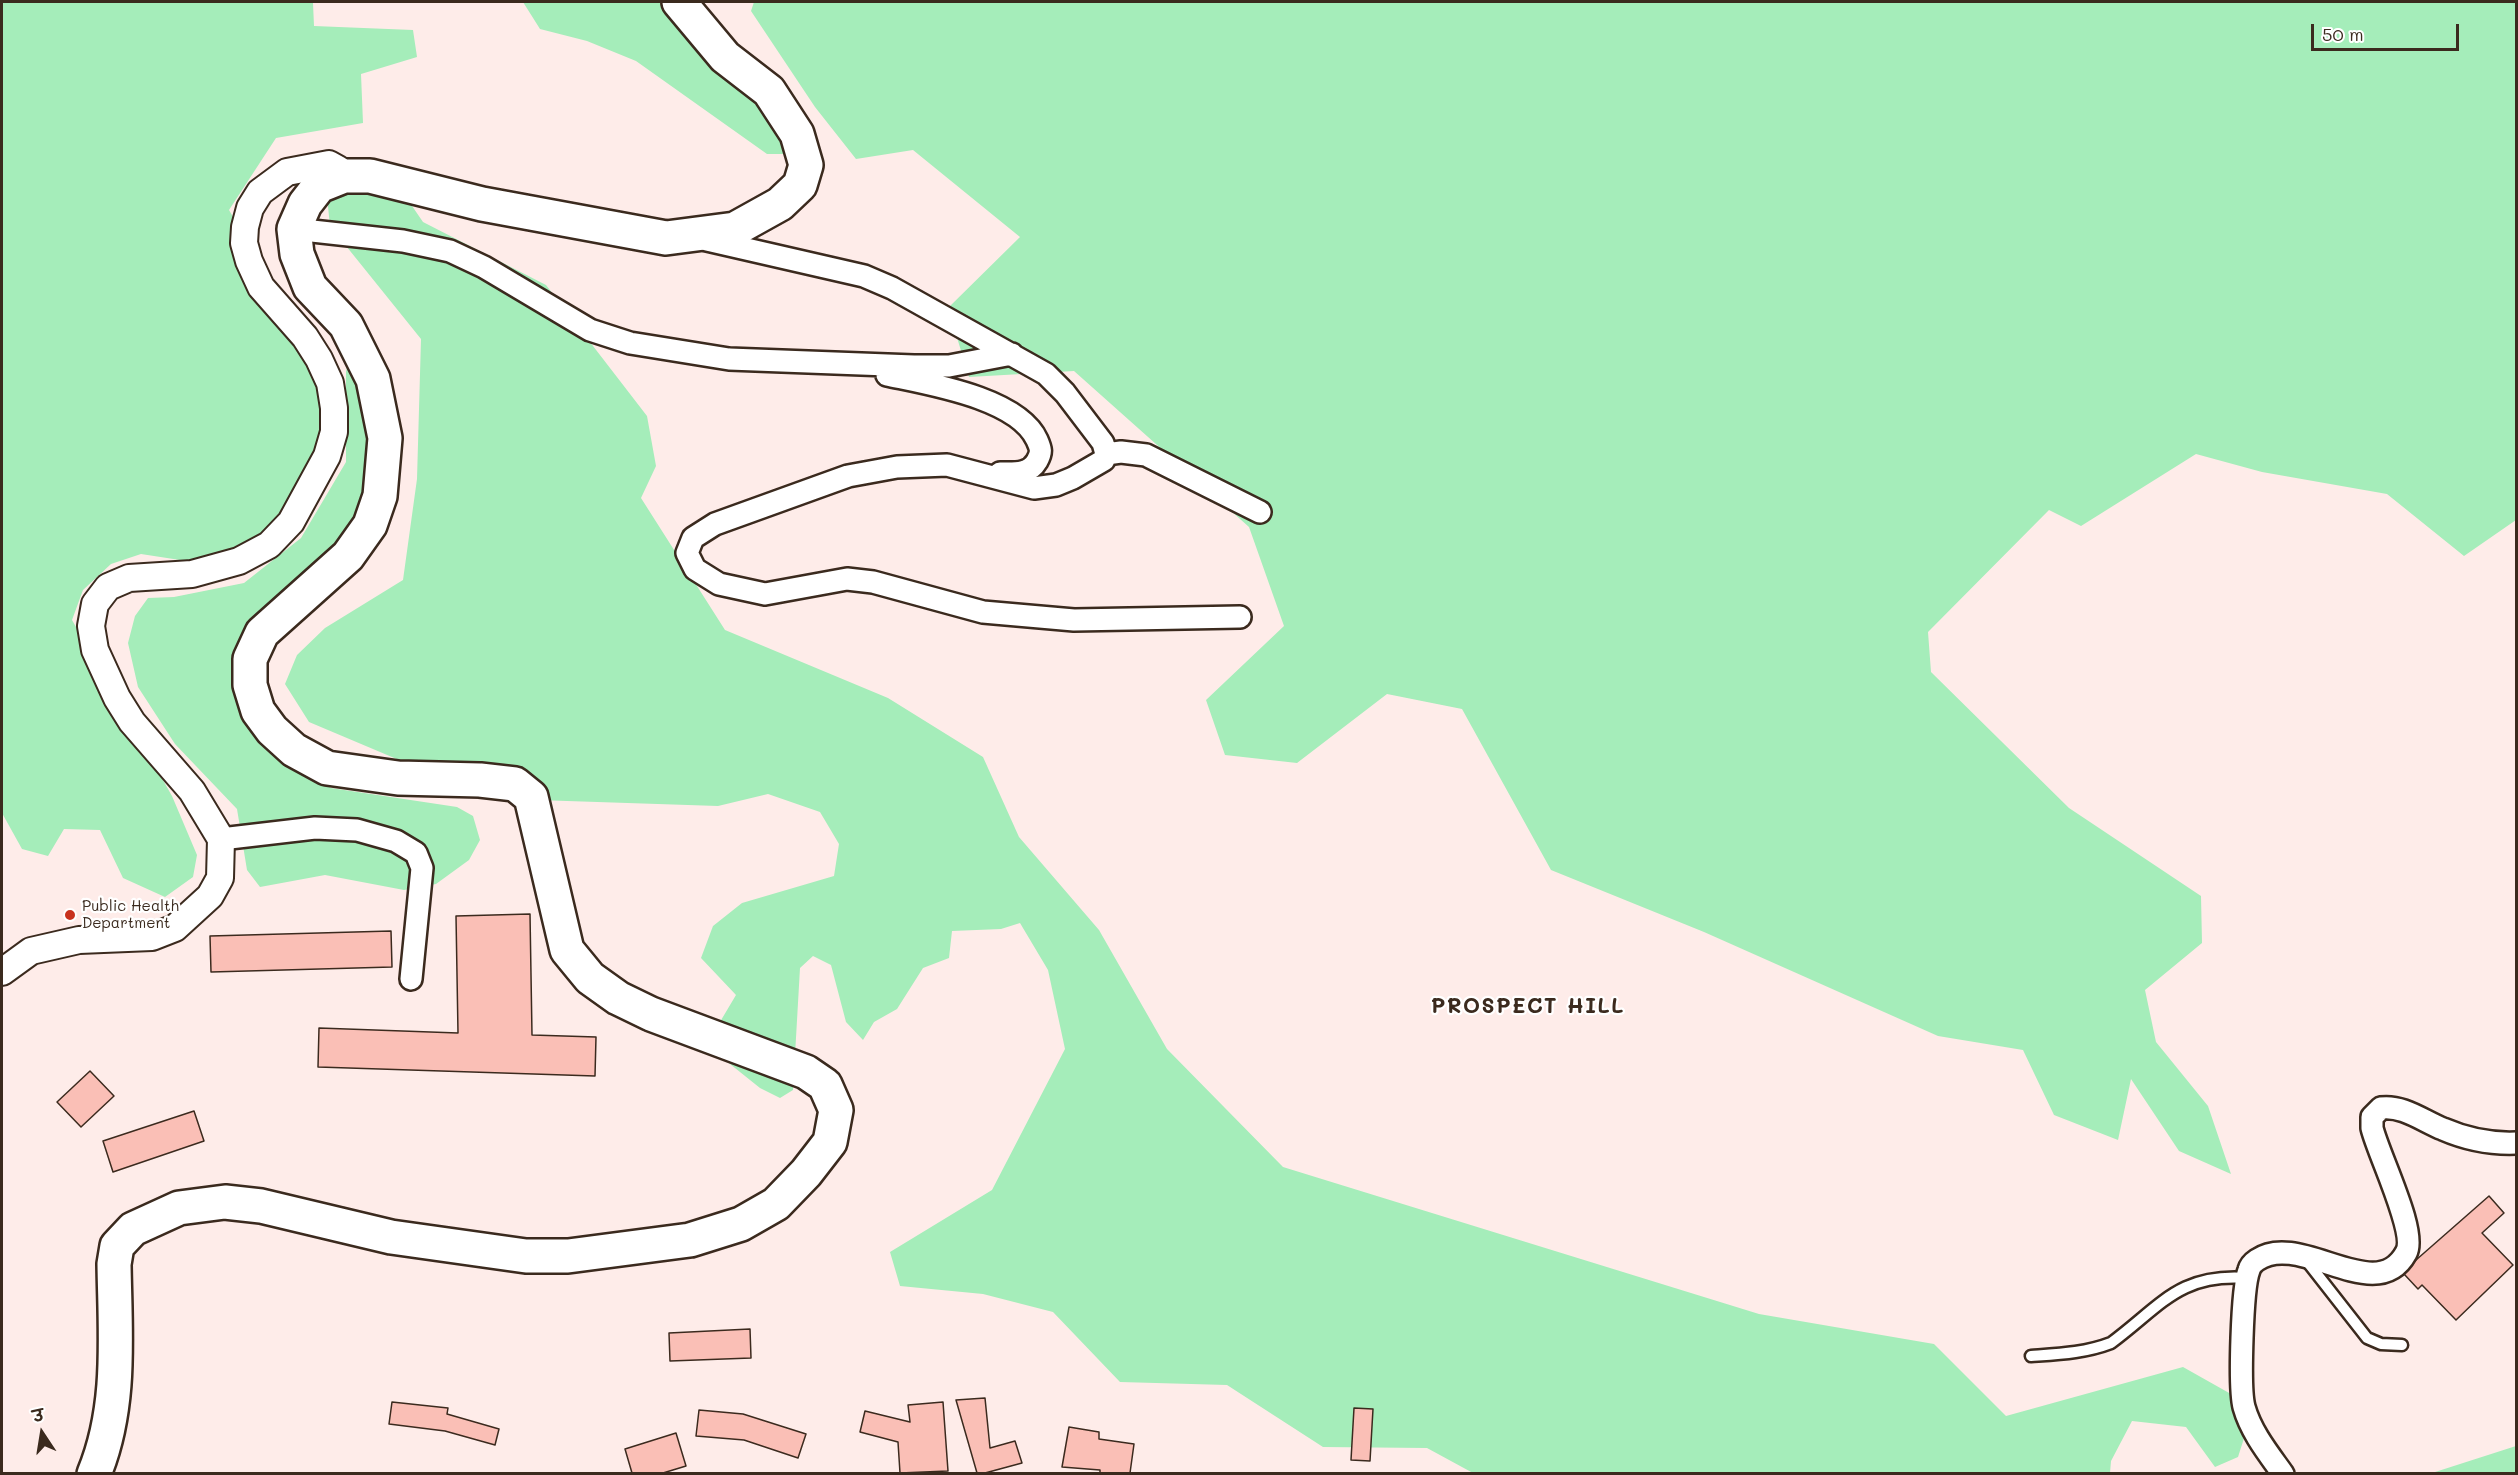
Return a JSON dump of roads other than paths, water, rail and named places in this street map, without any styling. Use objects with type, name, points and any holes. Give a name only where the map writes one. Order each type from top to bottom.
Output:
[{"type":"highway","points":[[94,1473],[105,1448],[114,1397],[114,1264],[117,1246],[133,1229],[179,1208],[225,1202],[261,1206],[391,1237],[525,1256],[568,1256],[690,1240],[741,1224],[776,1204],[806,1173],[830,1142],[836,1110],[825,1085],[806,1072],[651,1014],[618,998],[590,978],[567,950],[531,797],[515,784],[480,780],[398,777],[327,768],[294,750],[272,730],[258,711],[250,685],[250,659],[262,633],[348,556],[370,525],[380,496],[385,438],[373,379],[346,325],[310,287],[297,254],[294,229],[305,204],[319,186],[344,176],[370,176],[482,204],[666,238],[735,229],[780,204],[800,185],[806,165],[797,134],[769,91],[725,57],[679,2]]},
{"type":"street","points":[[2,972],[31,951],[79,940],[152,937],[175,928],[210,896],[220,878],[221,839],[192,790],[132,722],[117,698],[95,650],[91,626],[95,604],[108,587],[129,578],[192,574],[239,561],[269,545],[291,522],[327,456],[334,432],[334,408],[330,383],[319,358],[305,337],[261,287],[244,243],[245,227],[250,208],[260,192],[286,172],[329,164],[344,176]]},
{"type":"street","points":[[294,229],[403,241],[450,251],[484,267],[590,330],[630,343],[729,359],[828,363],[949,366],[1012,354]]},
{"type":"street","points":[[689,235],[864,276],[892,288],[1046,374],[1065,393],[1103,443],[1106,454],[1104,460],[1056,486],[1034,488],[947,465],[897,467],[848,476],[715,524],[693,538],[687,553],[695,569],[719,584],[765,594],[847,579],[873,582],[983,612],[1074,620],[1240,617]]},
{"type":"street","points":[[828,363],[971,395],[1019,418],[1033,431],[1041,449],[1035,465],[1021,473],[976,472]]},
{"type":"street","points":[[1106,454],[1121,452],[1146,455],[1260,512]]},
{"type":"street","points":[[221,839],[333,827],[357,830],[396,841],[416,853],[422,868],[411,979]]},
{"type":"street","points":[[2283,1473],[2257,1438],[2242,1397],[2247,1278],[2251,1267],[2263,1257],[2284,1253],[2326,1261],[2358,1273],[2372,1274],[2387,1269],[2402,1260],[2408,1250],[2407,1226],[2372,1128],[2372,1117],[2381,1108],[2402,1110],[2464,1137],[2503,1144],[2517,1143]]},
{"type":"lane","points":[[2301,1256],[2367,1338],[2381,1344],[2402,1345]]},
{"type":"lane","points":[[2031,1356],[2074,1353],[2111,1343],[2177,1291],[2207,1278],[2247,1278]]},
{"type":"place","name":"Public Health Department","points":[[70,915]]},
{"type":"district","name":"PROSPECT HILL","points":[[1528,1007]]}]
